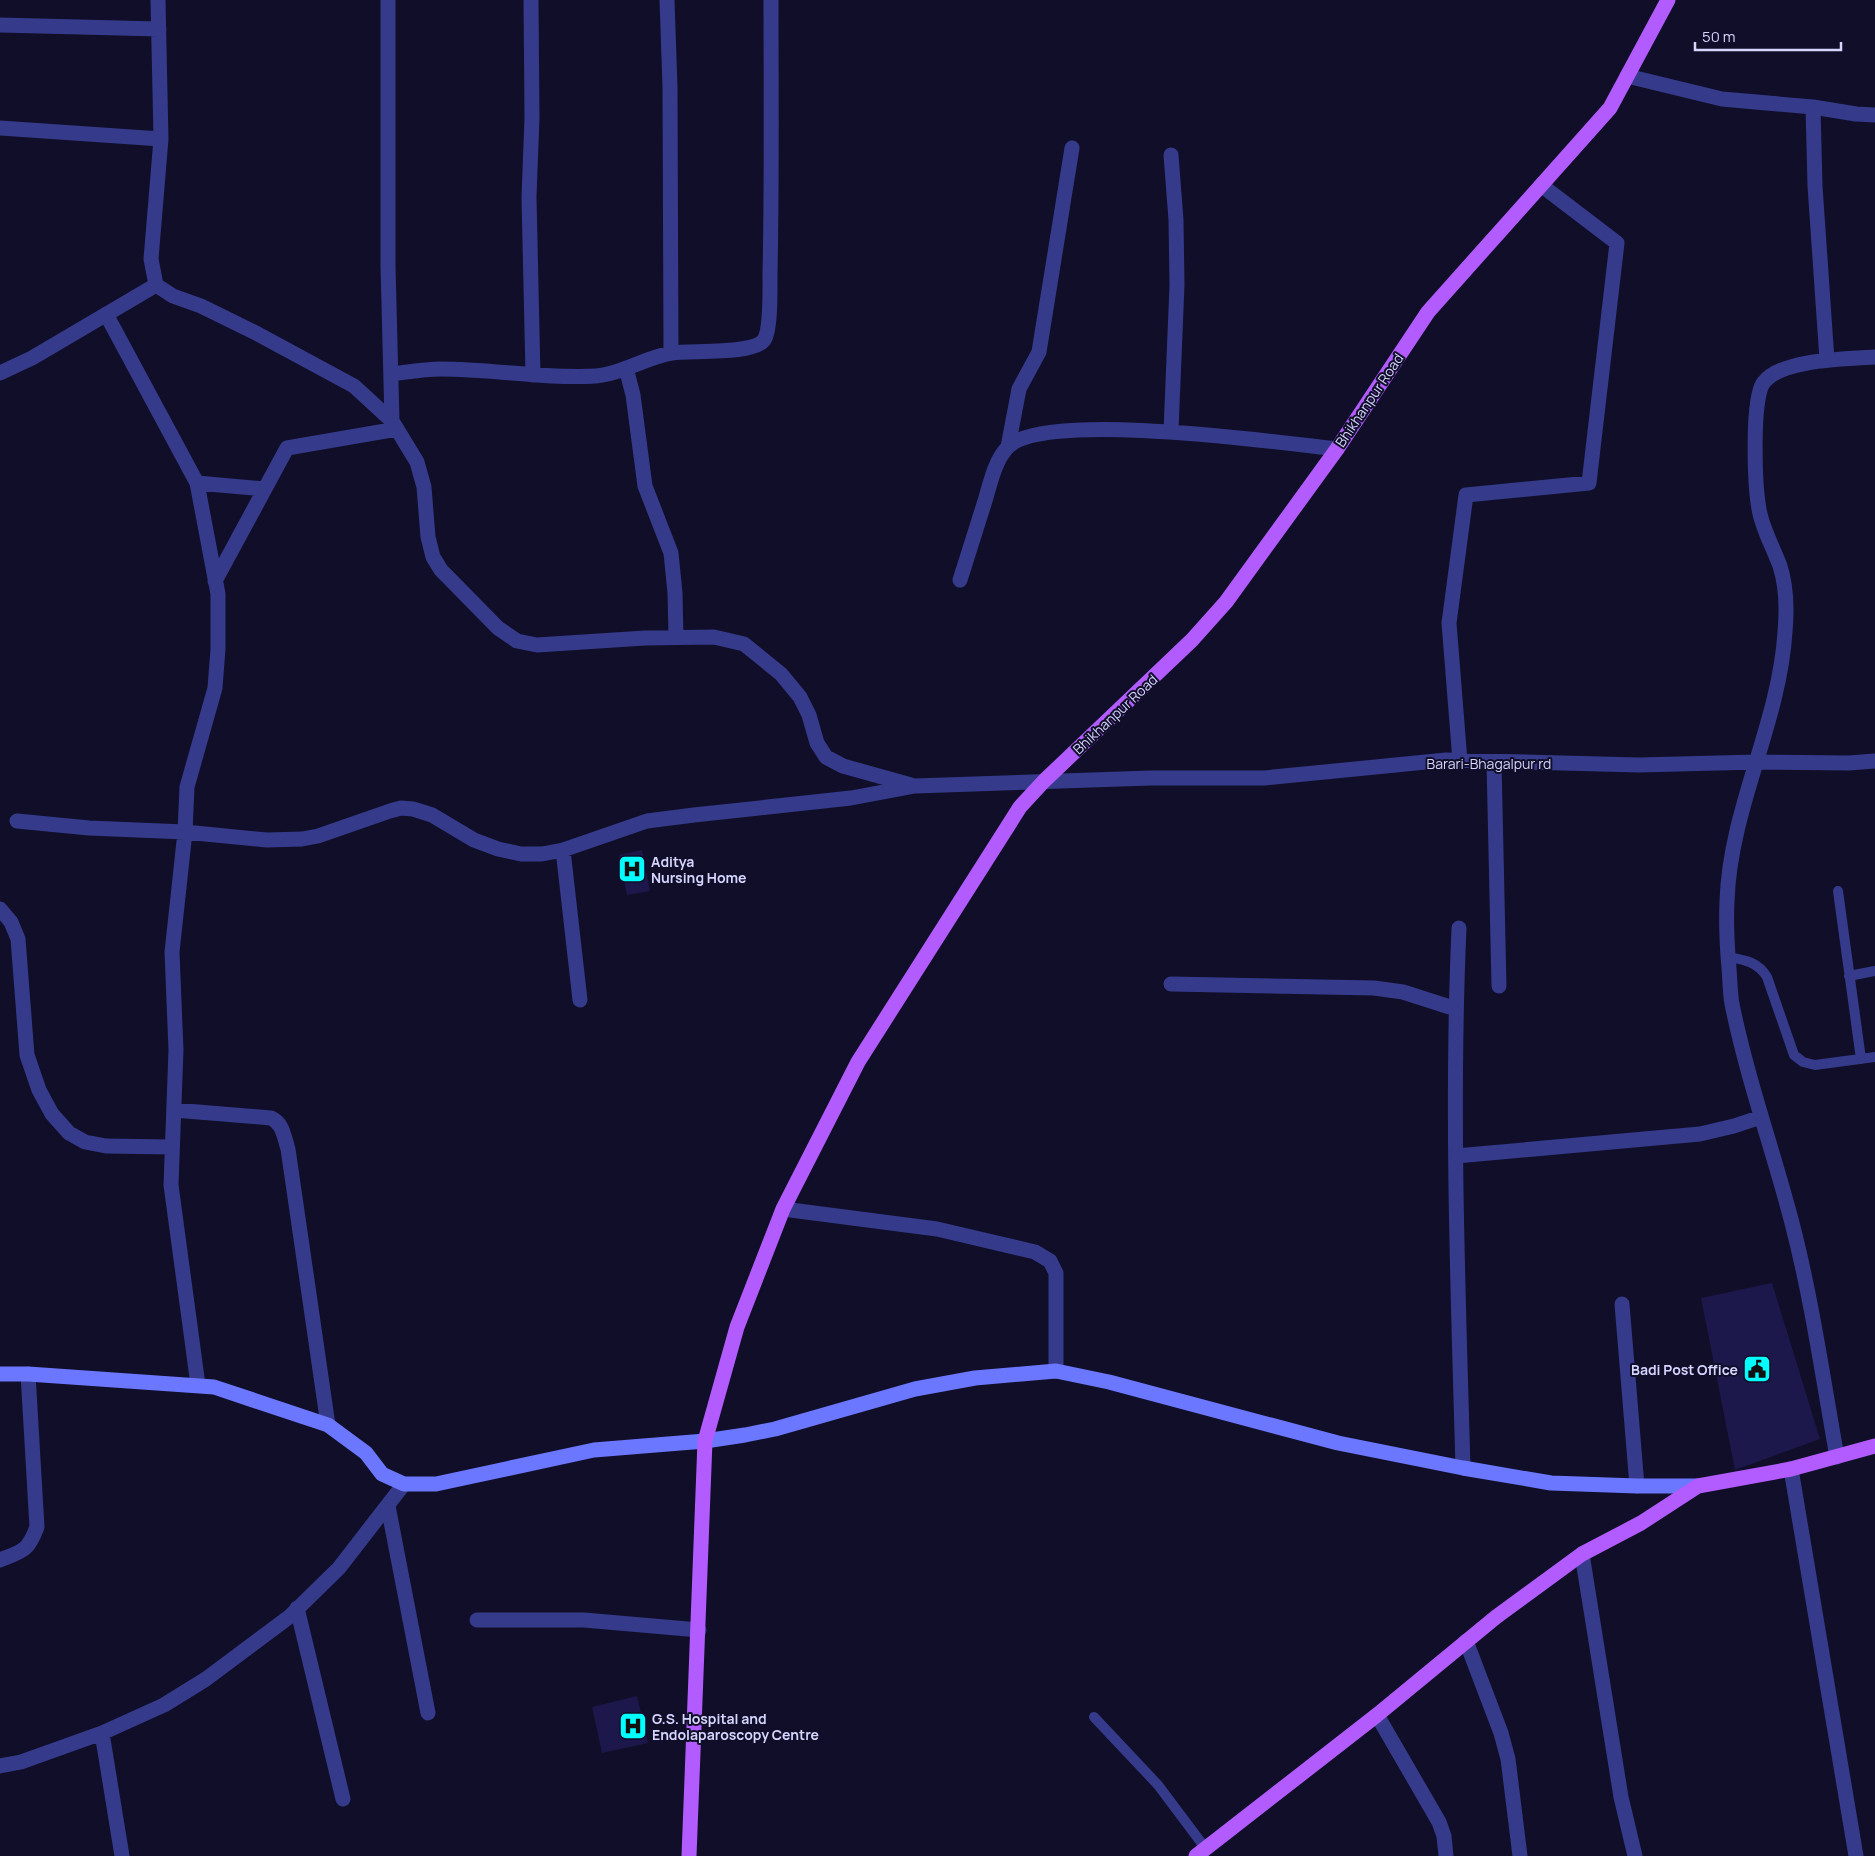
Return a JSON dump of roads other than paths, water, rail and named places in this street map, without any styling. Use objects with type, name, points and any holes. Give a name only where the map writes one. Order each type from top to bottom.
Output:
[{"type":"main road","name":"Bhikhanpur Road","points":[[689,1856],[706,1441],[737,1327],[783,1209],[858,1062],[1020,807],[1044,781],[1192,640],[1226,602],[1337,449],[1428,312],[1610,108],[1668,0]]},
{"type":"main road","points":[[1205,1854],[1466,1641],[1582,1554],[1641,1523],[1698,1486],[1790,1469],[1875,1447]]},
{"type":"street","points":[[158,0],[161,139],[151,259],[156,285],[173,296],[201,306],[256,333],[354,386],[394,425],[418,462],[424,487],[428,537],[433,557],[441,570],[498,628],[517,641],[537,646],[714,637],[744,644],[781,674],[800,697],[809,715],[817,743],[826,757],[843,766],[915,786]]},
{"type":"street","points":[[388,0],[388,256],[394,425]]},
{"type":"street","points":[[531,0],[532,118],[530,197],[533,375]]},
{"type":"street","points":[[667,0],[670,87],[671,353]]},
{"type":"street","points":[[392,374],[440,369],[533,375],[597,376],[671,353],[745,349],[758,346],[764,341],[769,310],[771,242],[771,0]]},
{"type":"street","points":[[0,25],[159,30]]},
{"type":"street","points":[[1627,76],[1722,99],[1813,107],[1875,115]]},
{"type":"street","points":[[1813,107],[1815,186],[1827,360]]},
{"type":"street","points":[[0,128],[161,139]]},
{"type":"street","points":[[960,580],[993,475],[1008,446],[1019,390],[1039,352],[1072,148]]},
{"type":"street","points":[[1171,155],[1176,220],[1177,285],[1171,431]]},
{"type":"street","points":[[1460,761],[1449,623],[1466,495],[1589,483],[1617,242],[1541,185]]},
{"type":"street","points":[[0,372],[32,358],[156,285]]},
{"type":"street","points":[[106,314],[196,483],[218,594],[218,649],[215,688],[187,786],[172,952],[176,1050],[171,1186],[198,1385]]},
{"type":"street","points":[[1837,1457],[1804,1272],[1774,1155],[1761,1117],[1731,1002],[1727,898],[1742,807],[1770,717],[1782,656],[1786,601],[1781,569],[1759,510],[1755,435],[1758,401],[1762,383],[1777,372],[1796,366],[1827,360],[1875,357]]},
{"type":"street","points":[[626,368],[633,395],[645,486],[671,553],[675,593],[676,638]]},
{"type":"street","points":[[215,581],[287,448],[394,425]]},
{"type":"street","points":[[1008,446],[1021,438],[1037,434],[1085,430],[1171,431],[1337,449]]},
{"type":"street","points":[[196,483],[264,489]]},
{"type":"street","name":"Barari-Bhagalpur rd","points":[[915,786],[1151,778],[1264,778],[1446,760],[1639,765],[1757,762],[1849,763],[1875,761]]},
{"type":"street","points":[[1494,762],[1499,986]]},
{"type":"street","points":[[17,821],[90,828],[184,832],[267,840],[302,839],[326,834],[401,808],[432,815],[474,840],[498,849],[521,854],[542,854],[563,850],[647,821],[851,798],[915,786]]},
{"type":"street","points":[[563,850],[580,1000]]},
{"type":"street","points":[[0,909],[11,922],[18,939],[27,1055],[39,1090],[52,1114],[69,1133],[85,1142],[106,1146],[172,1147]]},
{"type":"street","points":[[1459,928],[1456,1009],[1456,1156],[1463,1468]]},
{"type":"street","points":[[1171,984],[1374,988],[1403,992],[1456,1009]]},
{"type":"street","points":[[174,1110],[271,1118],[278,1121],[281,1127],[289,1159],[328,1425]]},
{"type":"street","points":[[1456,1156],[1700,1134],[1761,1117]]},
{"type":"street","points":[[783,1209],[938,1229],[1035,1252],[1050,1261],[1056,1273],[1056,1371]]},
{"type":"street","points":[[1622,1304],[1637,1486]]},
{"type":"street","points":[[0,1374],[28,1374],[214,1387],[328,1425],[366,1453],[382,1474],[404,1484],[436,1484],[594,1450],[706,1441],[775,1429],[915,1389],[975,1378],[1056,1371],[1109,1382],[1338,1443],[1463,1468],[1552,1482],[1637,1486],[1698,1486]]},
{"type":"street","points":[[0,1560],[20,1552],[31,1543],[37,1527],[28,1374]]},
{"type":"street","points":[[1790,1469],[1856,1856]]},
{"type":"street","points":[[0,1766],[21,1762],[102,1732],[164,1705],[206,1679],[289,1617],[339,1568],[404,1484]]},
{"type":"street","points":[[388,1506],[428,1713]]},
{"type":"street","points":[[1582,1554],[1621,1797],[1635,1856]]},
{"type":"street","points":[[297,1608],[343,1799]]},
{"type":"street","points":[[477,1620],[584,1620],[698,1630]]},
{"type":"street","points":[[1466,1641],[1501,1734],[1508,1758],[1520,1856]]},
{"type":"street","points":[[1377,1715],[1439,1822],[1444,1836],[1446,1856]]},
{"type":"street","points":[[102,1732],[122,1856]]},
{"type":"lane","points":[[1838,891],[1861,1059]]},
{"type":"lane","points":[[1728,957],[1754,963],[1762,970],[1767,977],[1794,1055],[1803,1062],[1815,1065],[1875,1057]]},
{"type":"lane","points":[[1849,976],[1875,970]]},
{"type":"lane","points":[[1094,1717],[1158,1785],[1205,1854]]},
{"type":"place","name":"Aditya Nursing Home","points":[[632,869]]},
{"type":"place","name":"Badi Post Office","points":[[1757,1369]]},
{"type":"place","name":"G.S. Hospital and Endolaparoscopy Centre","points":[[633,1726]]}]
